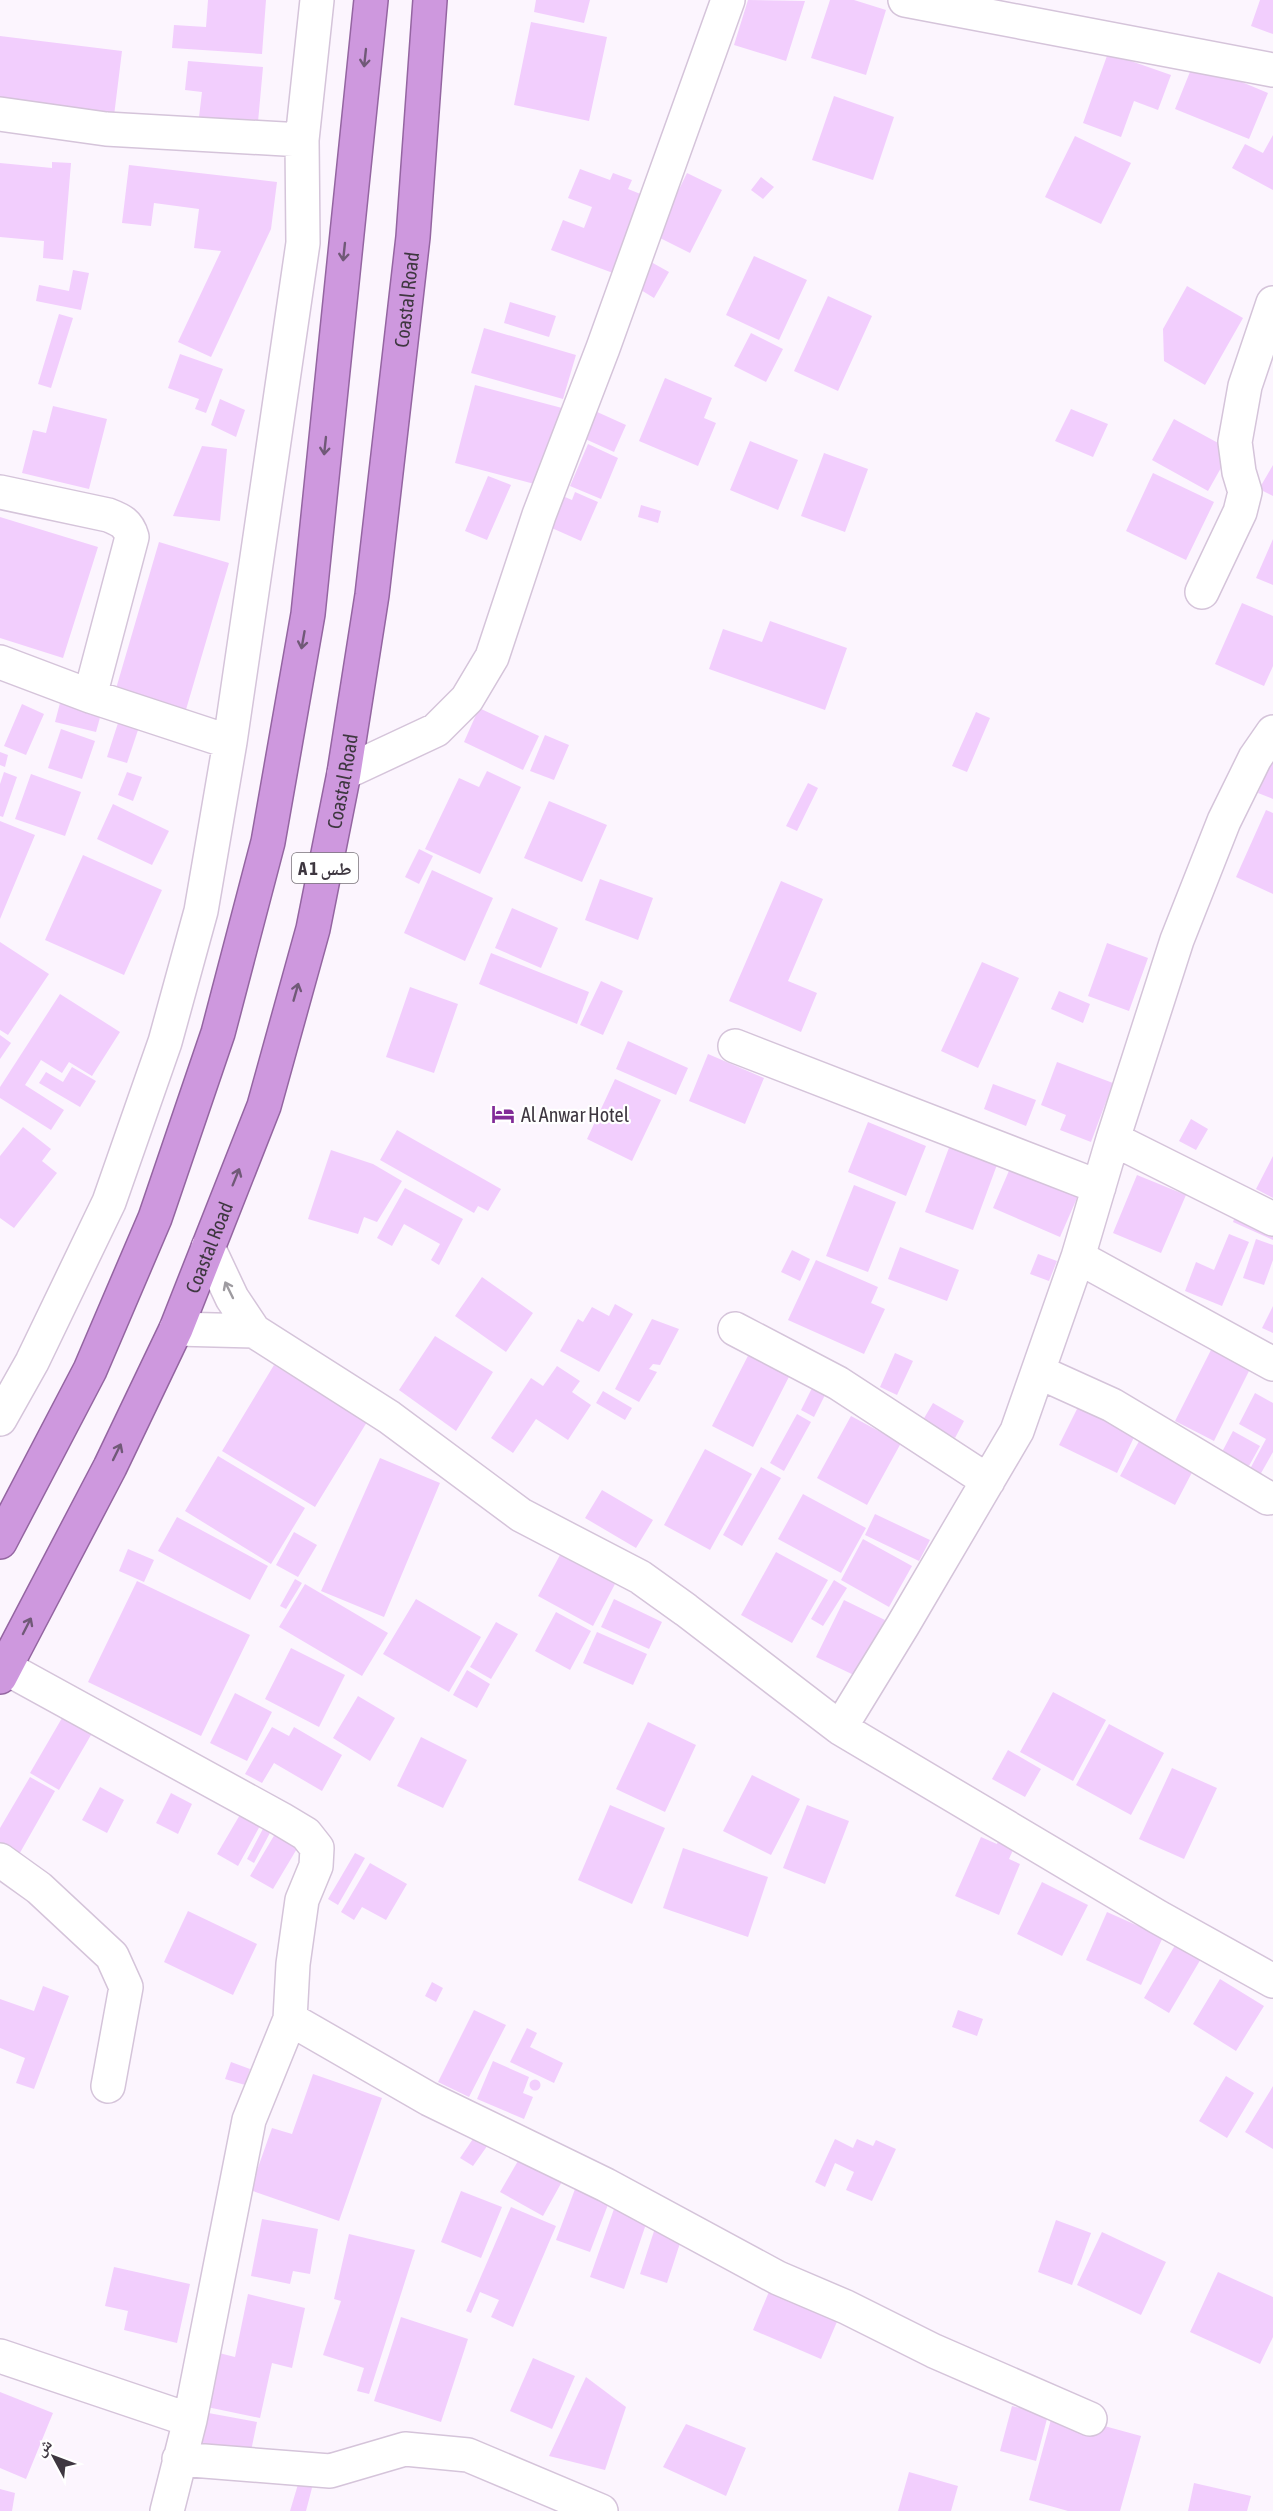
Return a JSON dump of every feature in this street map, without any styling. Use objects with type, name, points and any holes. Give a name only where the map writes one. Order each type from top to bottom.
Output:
[{"type":"highway","name":"A 1 طس","points":[[0,1542],[90,1370],[155,1218],[218,1033],[268,842],[308,614],[371,0]]},
{"type":"highway","name":"Coastal Road","points":[[3,1672],[110,1467],[176,1329],[267,1095],[313,929],[344,773],[372,596],[414,237],[430,0]]},
{"type":"street","points":[[0,1419],[32,1362],[109,1202],[165,1042],[201,911],[230,742],[303,243],[302,140],[317,0]]},
{"type":"street","points":[[344,773],[436,730],[467,699],[492,657],[538,515],[603,348],[728,0]]},
{"type":"street","points":[[905,0],[1273,70]]},
{"type":"street","points":[[0,114],[106,129],[302,140]]},
{"type":"street","points":[[1202,592],[1240,512],[1245,492],[1234,442],[1245,386],[1273,303]]},
{"type":"street","points":[[0,492],[108,515],[122,520],[129,527],[132,537],[90,696]]},
{"type":"street","points":[[0,662],[90,696],[230,742]]},
{"type":"street","points":[[840,1728],[1017,1431],[1078,1257],[1177,940],[1224,821],[1255,758],[1273,732]]},
{"type":"street","points":[[735,1046],[1099,1187]]},
{"type":"street","points":[[1113,1139],[1273,1219]]},
{"type":"street","points":[[208,1247],[232,1298],[254,1331],[389,1417],[521,1515],[640,1577],[840,1728],[1158,1917],[1273,1981]]},
{"type":"street","points":[[1078,1257],[1273,1364]]},
{"type":"street","points":[[176,1329],[254,1331]]},
{"type":"street","points":[[735,1329],[838,1383],[987,1481]]},
{"type":"street","points":[[1039,1372],[1112,1405],[1268,1498]]},
{"type":"street","points":[[3,1672],[306,1834],[317,1848],[316,1866],[302,1900],[293,1964],[290,2019],[249,2120],[190,2420],[167,2511]]},
{"type":"street","points":[[0,1860],[39,1888],[112,1956],[126,1987],[108,2086]]},
{"type":"street","points":[[290,2019],[429,2099],[606,2185],[778,2278],[846,2307],[934,2351],[1090,2419]]},
{"type":"street","points":[[0,2356],[190,2420]]},
{"type":"street","points":[[179,2458],[330,2471],[405,2449],[468,2455],[601,2511]]},
{"type":"building","points":[[208,0],[266,0],[262,54],[172,48],[174,25],[206,27]]},
{"type":"building","points":[[536,0],[590,0],[584,23],[534,12]]},
{"type":"building","points":[[748,0],[805,1],[786,61],[734,45]]},
{"type":"building","points":[[830,0],[854,0],[886,10],[866,75],[811,58]]},
{"type":"building","points":[[1260,0],[1273,0],[1273,34],[1251,26]]},
{"type":"building","points":[[531,22],[607,37],[589,121],[514,105]]},
{"type":"building","points":[[0,36],[122,51],[113,124],[0,111]]},
{"type":"building","points":[[1108,53],[1171,75],[1158,110],[1134,101],[1121,137],[1083,123]]},
{"type":"building","points":[[188,61],[263,67],[258,122],[199,117],[202,92],[185,90]]},
{"type":"building","points":[[1194,62],[1268,93],[1249,139],[1175,109]]},
{"type":"building","points":[[834,96],[894,117],[873,180],[812,160]]},
{"type":"building","points":[[1273,135],[1273,190],[1232,168],[1245,144],[1263,153]]},
{"type":"building","points":[[1075,136],[1131,163],[1101,224],[1045,197]]},
{"type":"building","points":[[52,162],[71,163],[63,260],[43,258],[44,241],[0,237],[0,163],[52,168]]},
{"type":"building","points":[[129,165],[277,182],[271,229],[211,357],[178,342],[221,251],[194,248],[199,209],[154,203],[151,226],[122,223]]},
{"type":"building","points":[[580,169],[610,180],[613,173],[632,180],[628,189],[643,195],[613,273],[551,250],[563,220],[584,228],[592,207],[568,198]]},
{"type":"building","points":[[687,173],[722,190],[690,253],[656,236]]},
{"type":"building","points":[[761,177],[774,187],[763,199],[751,190]]},
{"type":"building","points":[[754,256],[807,280],[779,340],[726,315]]},
{"type":"building","points":[[651,262],[669,272],[654,298],[636,287]]},
{"type":"building","points":[[73,270],[89,273],[81,310],[36,301],[39,285],[69,291]]},
{"type":"building","points":[[1187,286],[1243,318],[1205,385],[1164,361],[1163,329]]},
{"type":"building","points":[[828,296],[872,316],[838,391],[794,371]]},
{"type":"building","points":[[510,302],[556,316],[549,337],[504,323]]},
{"type":"building","points":[[59,314],[73,318],[51,388],[38,384]]},
{"type":"building","points":[[484,328],[576,355],[563,399],[471,373]]},
{"type":"building","points":[[751,333],[783,349],[766,382],[734,366]]},
{"type":"building","points":[[180,354],[223,369],[206,413],[195,409],[199,399],[168,388]]},
{"type":"building","points":[[665,378],[712,398],[704,418],[716,423],[698,466],[639,441]]},
{"type":"building","points":[[475,385],[562,408],[542,486],[455,463]]},
{"type":"building","points":[[220,399],[245,410],[236,437],[211,425]]},
{"type":"building","points":[[53,406],[107,419],[89,489],[22,473],[33,430],[46,433]]},
{"type":"building","points":[[1071,409],[1108,424],[1093,457],[1055,441]]},
{"type":"building","points":[[595,411],[626,425],[614,452],[583,438]]},
{"type":"building","points":[[1174,419],[1231,450],[1208,491],[1152,460]]},
{"type":"building","points":[[750,441],[798,460],[778,510],[730,490]]},
{"type":"building","points":[[588,444],[618,458],[601,499],[570,486]]},
{"type":"building","points":[[202,446],[227,449],[220,521],[173,516]]},
{"type":"building","points":[[824,453],[868,469],[845,532],[801,516]]},
{"type":"building","points":[[1273,465],[1273,496],[1259,489]]},
{"type":"building","points":[[1153,473],[1214,502],[1186,560],[1126,531]]},
{"type":"building","points":[[488,476],[511,485],[487,540],[465,531]]},
{"type":"building","points":[[575,492],[598,502],[581,541],[545,525],[558,494],[572,500]]},
{"type":"building","points":[[641,505],[661,511],[658,523],[638,517]]},
{"type":"building","points":[[0,517],[98,547],[63,658],[0,638]]},
{"type":"building","points":[[1273,539],[1273,585],[1256,578]]},
{"type":"building","points":[[159,542],[229,563],[185,713],[115,692]]},
{"type":"building","points":[[1242,603],[1273,616],[1273,666],[1264,686],[1215,664]]},
{"type":"building","points":[[770,621],[847,648],[825,710],[709,669],[723,629],[762,642]]},
{"type":"building","points":[[60,703],[101,714],[96,732],[55,722]]},
{"type":"building","points":[[22,704],[44,714],[26,755],[4,746]]},
{"type":"building","points":[[479,708],[539,736],[523,770],[464,742]]},
{"type":"building","points":[[976,712],[990,718],[967,772],[952,766]]},
{"type":"building","points":[[118,723],[138,730],[127,763],[107,757]]},
{"type":"building","points":[[61,729],[95,741],[82,779],[48,768]]},
{"type":"building","points":[[545,735],[569,745],[554,780],[530,771]]},
{"type":"building","points":[[0,752],[8,755],[5,767],[0,765]]},
{"type":"building","points":[[1273,758],[1273,799],[1258,793]]},
{"type":"building","points":[[487,771],[521,787],[480,874],[425,849],[459,778],[479,787]]},
{"type":"building","points":[[4,772],[17,777],[3,817],[0,816],[0,784]]},
{"type":"building","points":[[127,772],[142,777],[133,801],[118,795]]},
{"type":"building","points":[[31,774],[81,792],[65,836],[15,819]]},
{"type":"building","points":[[808,783],[818,788],[797,831],[786,826]]},
{"type":"building","points":[[549,801],[607,825],[582,882],[524,858]]},
{"type":"building","points":[[113,804],[169,831],[152,865],[97,839]]},
{"type":"building","points":[[1266,810],[1273,813],[1273,894],[1236,877]]},
{"type":"building","points":[[0,821],[35,835],[0,919]]},
{"type":"building","points":[[419,849],[433,856],[419,884],[405,877]]},
{"type":"building","points":[[83,855],[162,890],[124,975],[45,940]]},
{"type":"building","points":[[432,870],[493,898],[465,961],[404,933]]},
{"type":"building","points":[[600,879],[653,898],[638,940],[585,920]]},
{"type":"building","points":[[781,881],[823,899],[788,981],[817,993],[801,1032],[729,1001]]},
{"type":"building","points":[[512,908],[558,928],[541,968],[495,948]]},
{"type":"building","points":[[0,942],[49,974],[8,1035],[0,1030]]},
{"type":"building","points":[[1107,943],[1148,958],[1129,1011],[1088,996]]},
{"type":"building","points":[[491,953],[589,992],[577,1024],[479,984]]},
{"type":"building","points":[[982,962],[1019,978],[978,1068],[941,1051]]},
{"type":"building","points":[[601,981],[623,991],[603,1035],[580,1025]]},
{"type":"building","points":[[410,987],[458,1004],[434,1073],[386,1057]]},
{"type":"building","points":[[1059,991],[1090,1004],[1083,1023],[1051,1009]]},
{"type":"building","points":[[60,994],[120,1032],[92,1076],[69,1062],[62,1073],[41,1060],[25,1085],[64,1110],[51,1130],[0,1098],[0,1087]]},
{"type":"building","points":[[0,1035],[11,1043],[0,1059]]},
{"type":"building","points":[[628,1041],[688,1068],[676,1095],[616,1069]]},
{"type":"building","points":[[708,1054],[764,1078],[745,1124],[689,1101]]},
{"type":"building","points":[[1057,1062],[1113,1083],[1091,1142],[1060,1130],[1066,1115],[1041,1105]]},
{"type":"building","points":[[72,1067],[96,1081],[80,1107],[39,1083],[46,1072],[63,1082]]},
{"type":"building","points":[[615,1079],[661,1100],[632,1161],[587,1139]]},
{"type":"building","points":[[993,1084],[1036,1100],[1026,1126],[984,1109]]},
{"type":"building","points":[[1191,1119],[1208,1129],[1196,1150],[1179,1141]]},
{"type":"building","points":[[868,1122],[926,1146],[906,1196],[848,1172]]},
{"type":"building","points":[[23,1127],[51,1149],[42,1161],[57,1173],[14,1228],[0,1218],[0,1156]]},
{"type":"building","points":[[397,1130],[501,1189],[488,1211],[478,1206],[474,1213],[380,1160]]},
{"type":"building","points":[[950,1145],[998,1162],[973,1230],[925,1212]]},
{"type":"building","points":[[331,1150],[373,1164],[402,1181],[377,1222],[364,1217],[358,1234],[308,1219]]},
{"type":"building","points":[[1273,1156],[1273,1198],[1256,1189]]},
{"type":"building","points":[[1014,1159],[1081,1189],[1060,1237],[993,1208]]},
{"type":"building","points":[[1137,1175],[1186,1195],[1161,1253],[1113,1233]]},
{"type":"building","points":[[854,1185],[896,1202],[868,1272],[826,1256]]},
{"type":"building","points":[[405,1188],[463,1219],[439,1265],[431,1260],[440,1244],[404,1224],[392,1246],[377,1238]]},
{"type":"building","points":[[1236,1214],[1273,1230],[1273,1240],[1233,1222]]},
{"type":"building","points":[[1229,1234],[1249,1242],[1222,1306],[1185,1291],[1196,1262],[1214,1270]]},
{"type":"building","points":[[1256,1239],[1273,1245],[1273,1260],[1264,1285],[1243,1278]]},
{"type":"building","points":[[900,1247],[959,1270],[947,1301],[888,1279]]},
{"type":"building","points":[[792,1250],[810,1259],[800,1281],[781,1272]]},
{"type":"building","points":[[1038,1254],[1057,1261],[1049,1281],[1030,1274]]},
{"type":"building","points":[[816,1260],[878,1287],[871,1303],[885,1309],[864,1354],[788,1320]]},
{"type":"building","points":[[482,1277],[533,1313],[506,1352],[455,1316]]},
{"type":"building","points":[[615,1304],[633,1314],[599,1372],[560,1351],[578,1319],[583,1322],[592,1307],[609,1316]]},
{"type":"building","points":[[1273,1306],[1273,1333],[1262,1328]]},
{"type":"building","points":[[652,1319],[679,1329],[660,1365],[653,1364],[649,1369],[657,1372],[639,1402],[615,1389]]},
{"type":"building","points":[[435,1336],[493,1372],[456,1431],[399,1390]]},
{"type":"building","points":[[1213,1346],[1252,1365],[1214,1441],[1175,1421]]},
{"type":"building","points":[[752,1348],[793,1369],[753,1447],[712,1426]]},
{"type":"building","points":[[895,1353],[913,1361],[897,1395],[880,1387]]},
{"type":"building","points":[[274,1365],[367,1422],[315,1507],[222,1451]]},
{"type":"building","points":[[557,1366],[580,1381],[572,1392],[591,1405],[568,1440],[536,1419],[513,1453],[491,1438],[531,1378],[543,1386]]},
{"type":"building","points":[[815,1382],[828,1389],[814,1417],[801,1410]]},
{"type":"building","points":[[603,1391],[632,1408],[625,1420],[596,1403]]},
{"type":"building","points":[[1255,1393],[1273,1403],[1273,1452],[1260,1475],[1250,1469],[1266,1439],[1239,1424]]},
{"type":"building","points":[[933,1403],[964,1421],[955,1438],[923,1420]]},
{"type":"building","points":[[1080,1403],[1137,1431],[1117,1473],[1059,1445]]},
{"type":"building","points":[[797,1414],[811,1422],[784,1471],[770,1463]]},
{"type":"building","points":[[851,1416],[901,1443],[867,1505],[817,1478]]},
{"type":"building","points":[[1233,1431],[1260,1446],[1249,1466],[1222,1452]]},
{"type":"building","points":[[1144,1432],[1198,1461],[1175,1505],[1120,1476]]},
{"type":"building","points":[[705,1449],[752,1474],[710,1550],[664,1525]]},
{"type":"building","points":[[218,1456],[305,1508],[271,1564],[185,1511]]},
{"type":"building","points":[[380,1458],[440,1483],[384,1617],[321,1591]]},
{"type":"building","points":[[761,1467],[781,1478],[742,1546],[723,1535]]},
{"type":"building","points":[[602,1490],[653,1520],[636,1548],[585,1518]]},
{"type":"building","points":[[803,1494],[866,1528],[841,1573],[778,1539]]},
{"type":"building","points":[[875,1514],[930,1540],[919,1561],[865,1535]]},
{"type":"building","points":[[177,1517],[268,1566],[250,1600],[158,1551]]},
{"type":"building","points":[[294,1532],[317,1545],[298,1577],[276,1565]]},
{"type":"building","points":[[863,1539],[912,1566],[889,1607],[841,1580]]},
{"type":"building","points":[[128,1549],[154,1560],[144,1582],[119,1571]]},
{"type":"building","points":[[776,1552],[828,1580],[792,1643],[741,1615]]},
{"type":"building","points":[[560,1555],[615,1584],[593,1626],[538,1596]]},
{"type":"building","points":[[295,1579],[302,1583],[286,1609],[280,1606]]},
{"type":"building","points":[[834,1580],[847,1588],[823,1626],[811,1619]]},
{"type":"building","points":[[137,1581],[250,1635],[201,1736],[88,1682]]},
{"type":"building","points":[[305,1584],[388,1633],[362,1676],[279,1627]]},
{"type":"building","points":[[416,1599],[481,1637],[449,1692],[383,1654]]},
{"type":"building","points":[[614,1599],[662,1622],[649,1649],[601,1627]]},
{"type":"building","points":[[844,1600],[885,1620],[858,1677],[816,1657]]},
{"type":"building","points":[[556,1612],[591,1631],[570,1670],[535,1651]]},
{"type":"building","points":[[496,1622],[518,1634],[491,1679],[470,1667]]},
{"type":"building","points":[[597,1632],[647,1654],[633,1685],[583,1663]]},
{"type":"building","points":[[291,1648],[345,1675],[319,1727],[265,1699]]},
{"type":"building","points":[[467,1670],[490,1684],[477,1708],[453,1695]]},
{"type":"building","points":[[1053,1692],[1106,1720],[1073,1781],[1020,1752]]},
{"type":"building","points":[[235,1693],[272,1712],[247,1761],[210,1743]]},
{"type":"building","points":[[358,1696],[395,1718],[370,1761],[333,1738]]},
{"type":"building","points":[[69,1706],[98,1723],[59,1790],[30,1773]]},
{"type":"building","points":[[648,1722],[696,1745],[665,1812],[616,1789]]},
{"type":"building","points":[[1109,1724],[1164,1753],[1131,1815],[1076,1785]]},
{"type":"building","points":[[272,1727],[289,1736],[294,1727],[342,1755],[322,1791],[274,1763],[262,1783],[245,1774]]},
{"type":"building","points":[[421,1737],[467,1760],[443,1808],[397,1786]]},
{"type":"building","points":[[1008,1750],[1041,1769],[1025,1797],[992,1779]]},
{"type":"building","points":[[1172,1768],[1217,1788],[1184,1859],[1139,1839]]},
{"type":"building","points":[[752,1775],[800,1799],[771,1855],[723,1831]]},
{"type":"building","points":[[30,1777],[55,1791],[17,1858],[0,1849],[0,1828]]},
{"type":"building","points":[[100,1787],[124,1800],[107,1833],[82,1820]]},
{"type":"building","points":[[171,1793],[192,1804],[178,1834],[156,1823]]},
{"type":"building","points":[[610,1805],[665,1828],[632,1904],[578,1880]]},
{"type":"building","points":[[807,1805],[849,1821],[825,1884],[783,1868]]},
{"type":"building","points":[[241,1813],[261,1824],[238,1866],[217,1854]]},
{"type":"building","points":[[265,1825],[272,1829],[254,1863],[247,1859]]},
{"type":"building","points":[[275,1834],[298,1847],[273,1889],[250,1876]]},
{"type":"building","points":[[1001,1834],[1017,1841],[1009,1859],[1020,1864],[999,1915],[955,1896],[981,1837],[997,1844]]},
{"type":"building","points":[[683,1848],[768,1877],[748,1937],[663,1908]]},
{"type":"building","points":[[355,1853],[365,1858],[338,1905],[328,1899]]},
{"type":"building","points":[[370,1863],[407,1884],[386,1920],[362,1907],[354,1920],[341,1912]]},
{"type":"building","points":[[1042,1882],[1088,1905],[1062,1956],[1017,1934]]},
{"type":"building","points":[[188,1911],[257,1944],[233,1995],[164,1962]]},
{"type":"building","points":[[1107,1912],[1163,1937],[1141,1985],[1086,1960]]},
{"type":"building","points":[[1177,1942],[1202,1957],[1169,2013],[1144,1998]]},
{"type":"building","points":[[1220,1979],[1264,2006],[1236,2051],[1193,2024]]},
{"type":"building","points":[[432,1982],[443,1988],[436,2002],[425,1996]]},
{"type":"building","points":[[43,1986],[69,1996],[34,2089],[16,2083],[25,2058],[0,2048],[0,1999],[34,2011]]},
{"type":"building","points":[[474,2010],[506,2025],[469,2097],[438,2082]]},
{"type":"building","points":[[958,2010],[983,2019],[977,2036],[952,2027]]},
{"type":"building","points":[[527,2028],[537,2033],[530,2047],[563,2063],[554,2083],[510,2062]]},
{"type":"building","points":[[493,2061],[529,2077],[523,2093],[533,2097],[524,2119],[477,2099]]},
{"type":"building","points":[[231,2062],[250,2069],[245,2085],[225,2079]]},
{"type":"building","points":[[313,2074],[382,2098],[339,2221],[250,2190],[272,2128],[292,2134]]},
{"type":"building","points":[[1226,2076],[1254,2093],[1227,2138],[1199,2121]]},
{"type":"building","points":[[535,2079],[541,2085],[535,2091],[529,2085]]},
{"type":"building","points":[[1273,2086],[1273,2149],[1245,2132]]},
{"type":"building","points":[[477,2133],[490,2142],[473,2166],[460,2158]]},
{"type":"building","points":[[835,2139],[853,2148],[857,2139],[873,2146],[876,2140],[896,2149],[872,2201],[846,2190],[854,2172],[835,2163],[825,2187],[815,2182]]},
{"type":"building","points":[[522,2154],[564,2178],[543,2216],[500,2192]]},
{"type":"building","points":[[578,2181],[612,2194],[590,2252],[556,2240]]},
{"type":"building","points":[[461,2191],[502,2207],[481,2258],[441,2242]]},
{"type":"building","points":[[511,2207],[556,2226],[513,2327],[491,2317],[499,2300],[480,2292],[471,2313],[466,2311]]},
{"type":"building","points":[[614,2209],[647,2221],[624,2289],[590,2277]]},
{"type":"building","points":[[262,2219],[318,2229],[310,2274],[293,2271],[290,2284],[251,2276]]},
{"type":"building","points":[[1056,2220],[1091,2233],[1072,2285],[1038,2272]]},
{"type":"building","points":[[657,2222],[684,2231],[667,2283],[640,2274]]},
{"type":"building","points":[[1102,2232],[1166,2262],[1141,2315],[1077,2285]]},
{"type":"building","points":[[349,2234],[415,2250],[369,2394],[357,2391],[364,2368],[323,2355],[341,2301],[334,2299]]},
{"type":"building","points":[[114,2267],[190,2284],[177,2343],[124,2330],[128,2311],[105,2306]]},
{"type":"building","points":[[1218,2272],[1273,2297],[1273,2337],[1260,2364],[1190,2332]]},
{"type":"building","points":[[773,2282],[842,2310],[821,2359],[753,2330]]},
{"type":"building","points":[[248,2294],[305,2308],[292,2368],[272,2363],[260,2418],[207,2407],[215,2352],[235,2357]]},
{"type":"building","points":[[401,2317],[468,2339],[441,2422],[374,2401]]},
{"type":"building","points":[[533,2358],[575,2376],[552,2429],[510,2411]]},
{"type":"building","points":[[586,2377],[626,2407],[605,2470],[549,2456]]},
{"type":"building","points":[[0,2392],[53,2413],[26,2479],[0,2468]]},
{"type":"building","points":[[1012,2406],[1048,2415],[1036,2461],[1000,2451]]},
{"type":"building","points":[[203,2412],[257,2422],[250,2456],[196,2446]]},
{"type":"building","points":[[1053,2412],[1141,2436],[1120,2511],[1068,2511],[1029,2500]]},
{"type":"building","points":[[686,2424],[746,2448],[726,2496],[663,2467]]},
{"type":"building","points":[[909,2472],[958,2486],[951,2511],[898,2511]]},
{"type":"building","points":[[299,2481],[313,2484],[306,2511],[290,2511]]},
{"type":"building","points":[[1194,2483],[1251,2496],[1247,2511],[1188,2511]]},
{"type":"building","points":[[0,2489],[15,2493],[12,2511],[0,2511]]},
{"type":"place","name":"Al Anwar Hotel","points":[[503,1114]]}]
